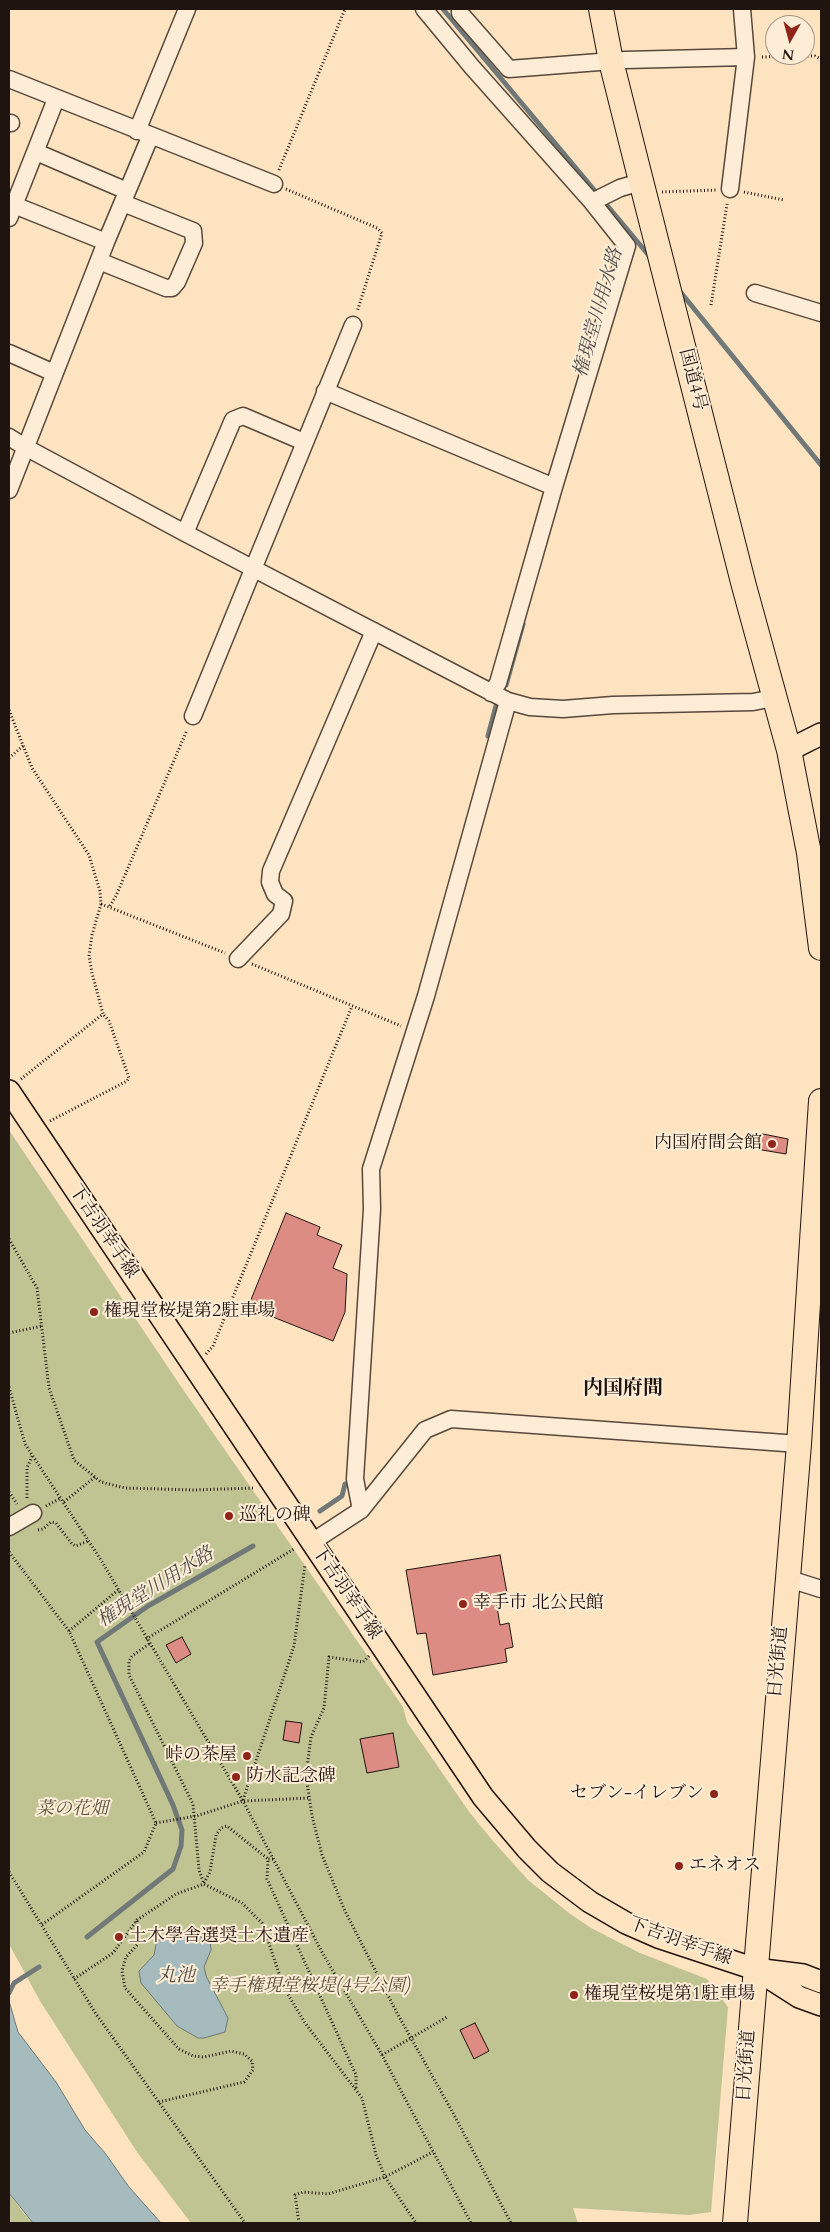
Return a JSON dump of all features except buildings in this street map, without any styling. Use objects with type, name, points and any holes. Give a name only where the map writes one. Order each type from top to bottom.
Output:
[{"type":"highway","name":"国道4号","points":[[601,9],[611,61],[641,182],[789,750]]},
{"type":"highway","points":[[789,750],[815,851],[821,948]]},
{"type":"highway","name":"日光街道","points":[[735,2223],[820,1172],[821,1101]]},
{"type":"main road","points":[[789,750],[821,734]]},
{"type":"main road","name":"下吉羽幸手線","points":[[14,1086],[34,1128],[193,1366],[305,1550],[483,1797],[510,1831],[550,1872],[590,1902],[626,1923],[684,1947],[755,1969]]},
{"type":"main road","points":[[755,1969],[802,1975],[821,1982]]},
{"type":"main road","points":[[755,1969],[799,1997],[821,2005]]},
{"type":"street","points":[[9,490],[125,197],[144,134],[187,9]]},
{"type":"street","points":[[424,9],[472,67],[592,202],[627,246],[554,487],[498,683],[491,693]]},
{"type":"street","points":[[460,9],[460,13],[509,69],[611,61],[746,57]]},
{"type":"street","points":[[730,190],[746,57],[742,9]]},
{"type":"street","points":[[9,79],[274,184]]},
{"type":"street","points":[[56,99],[11,212],[106,242]]},
{"type":"street","points":[[36,152],[193,231],[194,243],[177,282],[172,288],[166,288],[99,261]]},
{"type":"street","points":[[592,202],[620,188],[641,182]]},
{"type":"street","points":[[755,293],[821,313]]},
{"type":"street","points":[[193,716],[353,325]]},
{"type":"street","points":[[9,353],[54,373]]},
{"type":"street","points":[[325,391],[554,487]]},
{"type":"street","points":[[185,533],[233,420],[243,416],[304,442]]},
{"type":"street","points":[[9,437],[185,533],[508,702],[530,708],[563,709],[613,705],[753,702],[774,698]]},
{"type":"street","points":[[238,958],[281,914],[284,901],[275,894],[270,882],[271,871],[374,631]]},
{"type":"street","points":[[361,1510],[355,1479],[372,1209],[371,1169],[415,1031],[508,702]]},
{"type":"street","points":[[305,1550],[361,1510],[425,1430],[451,1419],[799,1444]]},
{"type":"street","points":[[9,1527],[32,1514]]},
{"type":"street","points":[[786,1578],[821,1589]]},
{"type":"path","points":[[345,9],[274,184],[377,228],[382,233],[353,325]]},
{"type":"path","points":[[746,57],[815,56],[821,59]]},
{"type":"path","points":[[711,304],[730,190]]},
{"type":"path","points":[[9,710],[32,768],[90,855],[100,891],[101,904],[92,935],[90,956],[92,973],[103,1014],[109,1021],[129,1078],[127,1081],[34,1128]]},
{"type":"path","points":[[110,906],[193,716]]},
{"type":"path","points":[[9,758],[23,746]]},
{"type":"path","points":[[101,904],[110,906],[415,1031]]},
{"type":"path","points":[[193,1366],[212,1346],[352,1006]]},
{"type":"path","points":[[14,1086],[103,1014]]},
{"type":"path","points":[[9,1239],[37,1288],[49,1388],[74,1460],[101,1482],[125,1488],[194,1490],[257,1488]]},
{"type":"path","points":[[9,1333],[42,1326]]},
{"type":"path","points":[[9,1387],[25,1444],[64,1502],[118,1590],[243,1801],[323,1954],[382,2055],[471,2223]]},
{"type":"path","points":[[32,1514],[26,1489],[27,1468],[33,1455]]},
{"type":"path","points":[[64,1502],[95,1477]]},
{"type":"path","points":[[146,1639],[305,1550]]},
{"type":"path","points":[[243,1801],[294,1646],[305,1550]]},
{"type":"path","points":[[9,1552],[69,1631],[156,1823],[144,1852],[40,1926]]},
{"type":"path","points":[[69,1631],[118,1590]]},
{"type":"path","points":[[149,1644],[132,1656],[129,1661],[129,1675],[193,1804],[199,1870],[204,1884],[242,1903],[262,1923],[284,1988],[305,2023],[362,2098],[376,2155],[385,2177],[416,2223]]},
{"type":"path","points":[[371,1654],[363,1662],[329,1657],[324,1708],[311,1737],[306,1775],[309,1798],[322,1855],[345,1911],[511,2223]]},
{"type":"path","points":[[156,1823],[193,1816],[243,1801],[309,1798]]},
{"type":"path","points":[[74,1979],[113,1953],[137,1920],[176,1894],[204,1884],[210,1872],[216,1834],[221,1828],[227,1826],[268,1860]]},
{"type":"path","points":[[268,1860],[273,1859]]},
{"type":"path","points":[[268,1860],[267,1879],[356,2075],[356,2090]]},
{"type":"path","points":[[9,1872],[40,1926],[101,2022],[245,2223]]},
{"type":"path","points":[[137,1920],[138,1944],[126,1957],[122,1971],[125,1988],[179,2049],[193,2056],[204,2057],[231,2050],[244,2054],[252,2061],[253,2070],[244,2082],[159,2102]]},
{"type":"path","points":[[382,2055],[447,2017]]},
{"type":"path","points":[[299,2223],[295,2195],[302,2192],[328,2194],[385,2177],[433,2152]]},
{"type":"green space","name":"幸手権現堂桜堤(4号公園)","points":[[9,1130],[182,1388],[403,1707],[407,1722],[470,1813],[528,1880],[569,1913],[591,1928],[640,1953],[707,1979],[728,2007],[711,2212],[689,2215],[573,2208],[578,2223],[191,2223],[137,2152],[40,2001],[9,1944]]},
{"type":"green space","points":[[9,2193],[21,2210],[33,2223],[9,2223]]},
{"type":"water","name":"丸池","points":[[187,1931],[210,1941],[211,1950],[204,1967],[206,1976],[228,2018],[225,2032],[204,2038],[198,2038],[177,2026],[141,1983],[139,1971],[154,1955],[157,1940],[168,1939]]},
{"type":"water","points":[[9,2001],[18,2032],[56,2082],[85,2130],[105,2153],[129,2187],[161,2223],[33,2223],[9,2193]]},
{"type":"waterway","name":"権現堂川用水路","points":[[443,9],[651,258]]},
{"type":"waterway","points":[[678,289],[821,465]]},
{"type":"waterway","name":"権現堂川用水路","points":[[506,685],[523,624]]},
{"type":"waterway","name":"権現堂川用水路","points":[[488,736],[496,706]]},
{"type":"waterway","name":"権現堂川用水路","points":[[320,1511],[342,1496],[345,1484]]},
{"type":"waterway","name":"権現堂川用水路","points":[[87,1937],[173,1869],[181,1846],[182,1830],[173,1805],[97,1642],[148,1606],[253,1546]]},
{"type":"waterway","name":"権現堂川用水路","points":[[9,1993],[14,1983],[39,1967]]},
{"type":"place","name":"内国府間会館","points":[[772,1144]]},
{"type":"place","name":"権現堂桜堤第2駐車場","points":[[94,1312]]},
{"type":"place","name":"巡礼の碑","points":[[229,1516]]},
{"type":"place","name":"幸手市 北公民館","points":[[463,1604]]},
{"type":"place","name":"峠の茶屋","points":[[247,1756]]},
{"type":"place","name":"防水記念碑","points":[[236,1777]]},
{"type":"place","name":"セブン-イレブン","points":[[714,1794]]},
{"type":"place","name":"エネオス","points":[[679,1866]]},
{"type":"place","name":"土木學舎選奨土木遺産","points":[[119,1937]]},
{"type":"place","name":"権現堂桜堤第1駐車場","points":[[574,1995]]},
{"type":"district","name":"内国府間","points":[[623,1389]]},
{"type":"park label","name":"菜の花畑","points":[[72,1810]]}]
